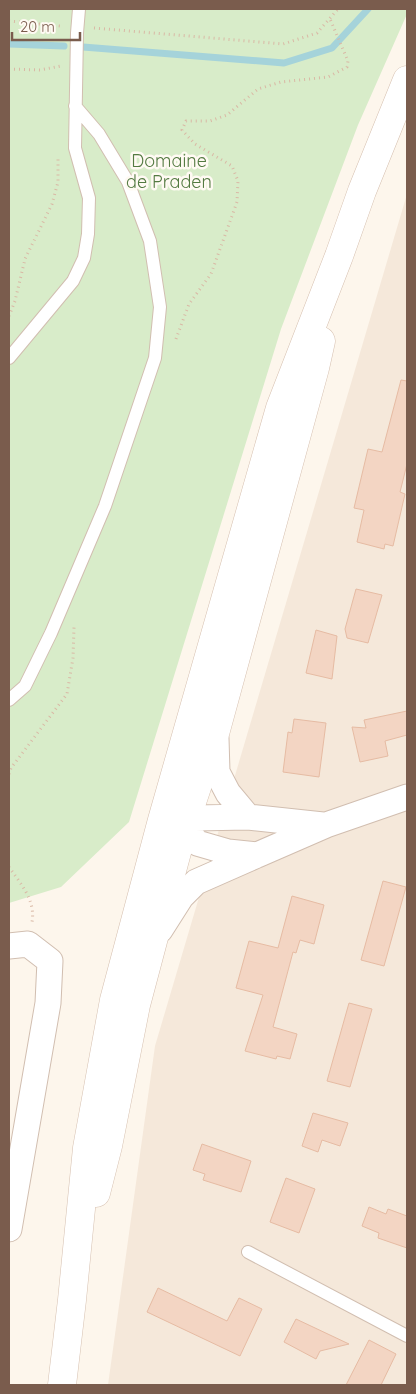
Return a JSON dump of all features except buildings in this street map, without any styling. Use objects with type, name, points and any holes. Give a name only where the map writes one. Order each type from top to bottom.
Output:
[{"type":"main road","points":[[62,1385],[87,1148],[114,1000],[173,823],[280,408],[362,191],[407,80]]},
{"type":"main road","points":[[74,1275],[108,1146],[136,1005],[153,941],[173,823],[216,730],[315,368],[339,256]]},
{"type":"street","points":[[216,730],[217,772],[228,794],[248,817]]},
{"type":"street","points":[[153,941],[181,897],[196,882],[326,825],[407,797]]},
{"type":"street","points":[[173,823],[195,818],[248,817],[326,825]]},
{"type":"street","points":[[173,823],[197,843],[228,852],[257,855]]},
{"type":"street","points":[[9,1229],[48,1003],[50,961],[18,945]]},
{"type":"lane","points":[[9,358],[73,281],[84,258],[88,234],[90,198],[75,148],[79,9]]},
{"type":"lane","points":[[9,700],[24,686],[51,633],[105,506],[155,358],[160,307],[150,241],[128,182],[99,134],[75,106]]},
{"type":"lane","points":[[248,1252],[407,1336]]},
{"type":"path","points":[[9,21],[283,44],[317,33],[338,9]]},
{"type":"path","points":[[330,19],[348,61]]},
{"type":"path","points":[[9,68],[40,70],[64,66],[63,74]]},
{"type":"path","points":[[9,316],[15,301],[25,259],[52,204],[58,182],[58,154]]},
{"type":"path","points":[[9,867],[28,894],[34,912],[18,945]]},
{"type":"shaded area","points":[[407,194],[407,1385],[108,1385],[155,1046]]},
{"type":"green space","name":"Domaine de Praden","points":[[9,9],[407,9],[407,14],[358,125],[281,329],[129,822],[61,887],[9,903]]},
{"type":"waterway","points":[[83,47],[284,63],[332,48],[368,9]]},
{"type":"waterway","points":[[9,44],[64,46]]}]
